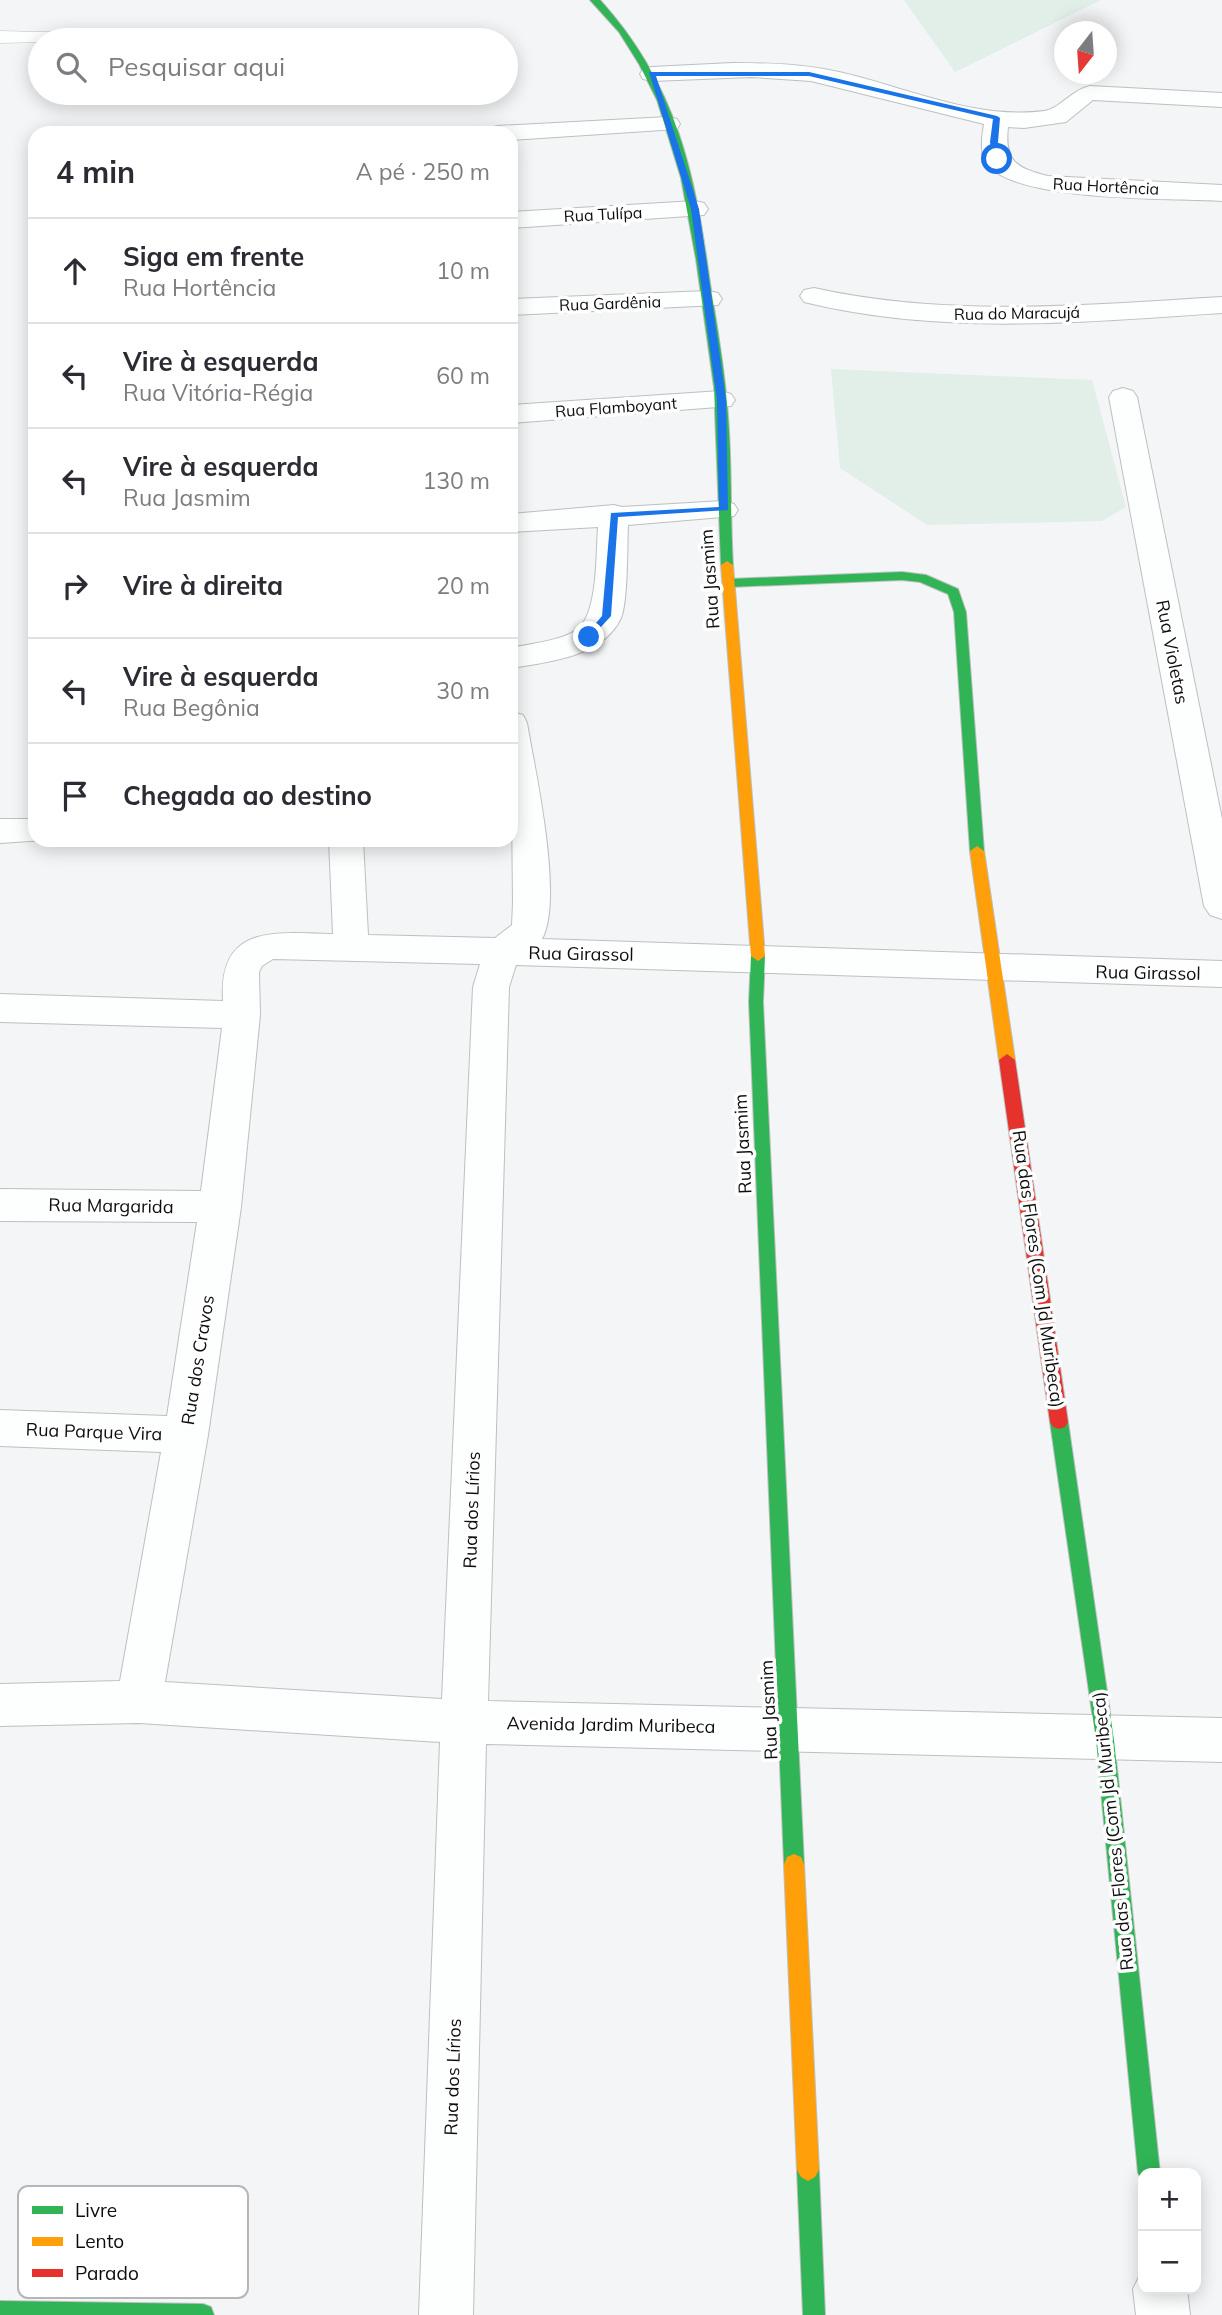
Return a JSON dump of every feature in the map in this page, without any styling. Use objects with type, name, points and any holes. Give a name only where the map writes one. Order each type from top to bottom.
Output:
[{"type":"street","name":"Rua Jasmim","points":[[595,0],[608,10],[652,74],[695,209],[721,400],[723,510],[758,957],[756,1002],[814,2315]]},
{"type":"street","points":[[652,74],[809,74],[997,118],[1031,121],[1063,114],[1077,98],[1090,93],[1218,107]]},
{"type":"street","name":"Rua Hortência","points":[[997,118],[994,142],[997,159],[1015,175],[1047,184],[1222,193]]},
{"type":"street","points":[[518,132],[668,124]]},
{"type":"street","name":"Rua Tulípa","points":[[518,220],[695,209]]},
{"type":"street","name":"Rua do Maracujá","points":[[814,296],[851,306],[909,313],[975,315],[1222,305]]},
{"type":"street","name":"Rua Gardênia","points":[[518,306],[708,299]]},
{"type":"street","name":"Rua Violetas","points":[[1123,397],[1222,906]]},
{"type":"street","name":"Rua Flamboyant","points":[[518,414],[721,400]]},
{"type":"street","points":[[518,522],[614,514],[723,510]]},
{"type":"street","points":[[518,657],[545,652],[589,637],[606,616],[614,514]]},
{"type":"street","name":"Rua das Flores (Com Jd Muribeca)","points":[[730,583],[902,576],[922,578],[954,592],[960,612],[973,820],[1105,1740],[1148,2168]]},
{"type":"street","points":[[501,953],[529,930],[534,888],[530,838],[518,765]]},
{"type":"street","points":[[0,831],[28,831]]},
{"type":"street","points":[[346,847],[351,947]]},
{"type":"street","name":"Rua Girassol","points":[[243,1015],[241,966],[247,955],[271,946],[758,957],[995,969],[1222,974]]},
{"type":"street","name":"Rua dos Lírios","points":[[446,2315],[491,987],[501,953]]},
{"type":"street","points":[[0,1008],[243,1015]]},
{"type":"street","name":"Rua dos Cravos","points":[[139,1702],[187,1435],[221,1207],[243,1015]]},
{"type":"street","name":"Rua Margarida","points":[[0,1205],[221,1207]]},
{"type":"street","name":"Rua Parque Vira","points":[[0,1428],[187,1435]]},
{"type":"street","name":"Avenida Jardim Muribeca","points":[[0,1705],[139,1702],[464,1722],[789,1728],[1105,1740],[1222,1740]]},
{"type":"street","points":[[1161,2294],[1163,2315]]},
{"type":"street","points":[[0,2312],[203,2315]]},
{"type":"lane","points":[[0,37],[28,38]]},
{"type":"shaded area","points":[[904,0],[1101,0],[1054,21],[955,72]]},
{"type":"shaded area","points":[[831,369],[1092,380],[1126,507],[1102,521],[927,525],[840,468]]},
{"type":"traffic: fast","points":[[595,0],[622,30],[644,64],[662,100],[687,178],[720,387],[727,565]]},
{"type":"traffic: fast","points":[[730,583],[902,576],[922,578],[954,592],[960,612],[977,851]]},
{"type":"traffic: fast","points":[[758,956],[756,1002],[794,1864]]},
{"type":"traffic: fast","points":[[1059,1422],[1105,1740],[1148,2168]]},
{"type":"traffic: fast","points":[[808,2170],[814,2315]]},
{"type":"traffic: fast","points":[[0,2312],[203,2315]]},
{"type":"traffic: slow","points":[[727,565],[758,956]]},
{"type":"traffic: slow","points":[[977,851],[1007,1060]]},
{"type":"traffic: slow","points":[[794,1864],[808,2170]]},
{"type":"traffic: jam","points":[[1007,1060],[1059,1422]]},
{"type":"route","points":[[589,637],[606,616],[614,514],[723,510],[721,400],[695,209],[652,74],[809,74],[997,118],[994,142],[997,159]]}]
